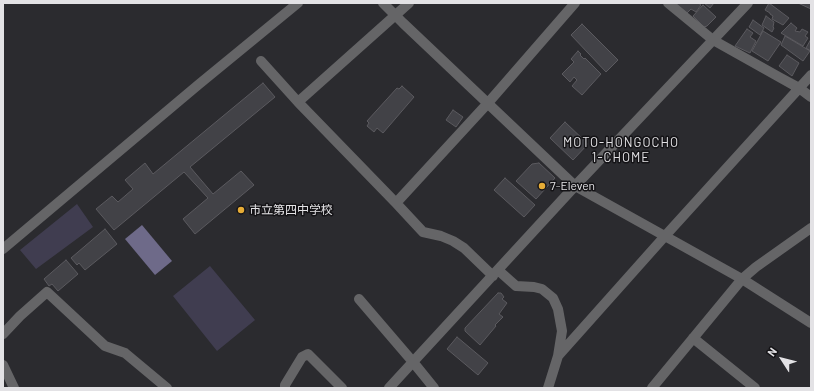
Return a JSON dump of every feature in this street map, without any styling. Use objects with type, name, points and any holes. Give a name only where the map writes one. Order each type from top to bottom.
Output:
[{"type":"street","points":[[3,249],[298,3]]},
{"type":"street","points":[[383,3],[575,186],[742,279],[811,323]]},
{"type":"street","points":[[298,102],[409,3]]},
{"type":"street","points":[[396,203],[488,103],[575,3]]},
{"type":"street","points":[[668,3],[713,40],[799,88],[811,97]]},
{"type":"street","points":[[388,388],[575,186],[748,3]]},
{"type":"street","points":[[261,61],[298,102],[423,232],[453,241],[495,273],[516,286],[542,289],[553,298],[558,309],[562,331],[558,356],[548,388]]},
{"type":"street","points":[[558,356],[664,236],[811,75]]},
{"type":"street","points":[[652,388],[742,279],[811,228]]},
{"type":"street","points":[[3,334],[20,316],[47,292],[105,346],[125,353],[167,388]]},
{"type":"street","points":[[359,299],[434,388]]},
{"type":"street","points":[[693,338],[755,388]]},
{"type":"street","points":[[285,388],[285,385],[302,357],[308,354],[342,388]]},
{"type":"street","points":[[3,365],[14,388]]},
{"type":"shaded area","points":[[77,204],[93,227],[36,269],[20,250]]},
{"type":"shaded area","points":[[142,225],[172,261],[155,275],[125,239]]},
{"type":"shaded area","points":[[210,266],[255,320],[217,351],[173,296]]},
{"type":"building","points":[[675,3],[698,3],[701,5],[696,12],[691,9],[687,13]]},
{"type":"building","points":[[704,3],[714,3],[710,8]]},
{"type":"building","points":[[769,3],[789,18],[783,25],[772,19],[773,16],[765,10]]},
{"type":"building","points":[[798,3],[811,3],[811,9]]},
{"type":"building","points":[[703,5],[716,17],[704,27],[693,16]]},
{"type":"building","points":[[766,16],[774,22],[772,32],[762,25]]},
{"type":"building","points":[[753,20],[764,28],[760,35],[749,27]]},
{"type":"building","points":[[791,23],[797,28],[795,31],[800,32],[802,29],[808,32],[805,36],[808,38],[803,46],[781,33]]},
{"type":"building","points":[[582,24],[618,60],[606,72],[571,35]]},
{"type":"building","points":[[747,29],[753,33],[750,37],[756,41],[750,53],[735,46]]},
{"type":"building","points":[[763,31],[781,42],[768,61],[752,51]]},
{"type":"building","points":[[785,36],[810,51],[803,61],[781,45]]},
{"type":"building","points":[[811,39],[811,51],[806,48]]},
{"type":"building","points":[[578,51],[584,59],[585,58],[601,74],[582,95],[572,86],[577,80],[574,77],[570,82],[562,74],[574,62],[571,59]]},
{"type":"building","points":[[787,55],[799,63],[792,76],[779,66]]},
{"type":"building","points":[[263,83],[275,97],[190,167],[213,194],[241,171],[254,185],[195,234],[183,219],[208,198],[184,172],[114,230],[96,209],[112,196],[118,202],[133,189],[125,180],[145,163],[153,174]]},
{"type":"building","points":[[402,86],[414,97],[383,133],[377,128],[374,132],[367,126],[369,123],[367,121],[397,88],[399,89]]},
{"type":"building","points":[[453,110],[463,117],[456,127],[446,120]]},
{"type":"building","points":[[565,122],[588,144],[573,160],[550,138]]},
{"type":"building","points":[[539,163],[555,178],[536,199],[516,181],[532,164]]},
{"type":"building","points":[[505,178],[535,205],[524,217],[494,190]]},
{"type":"building","points":[[105,229],[117,244],[85,270],[79,263],[77,265],[71,258]]},
{"type":"building","points":[[66,260],[78,274],[58,291],[52,284],[49,286],[44,279]]},
{"type":"building","points":[[498,293],[501,293],[504,297],[502,299],[507,303],[499,314],[503,317],[480,345],[465,331],[465,328]]},
{"type":"building","points":[[457,337],[488,363],[478,375],[447,349]]},
{"type":"place","name":"7-Eleven","points":[[542,186]]},
{"type":"place","name":"市立第四中学校","points":[[241,210]]},
{"type":"district","name":"MOTO-HONGOCHO 1-CHOME","points":[[621,150]]}]
